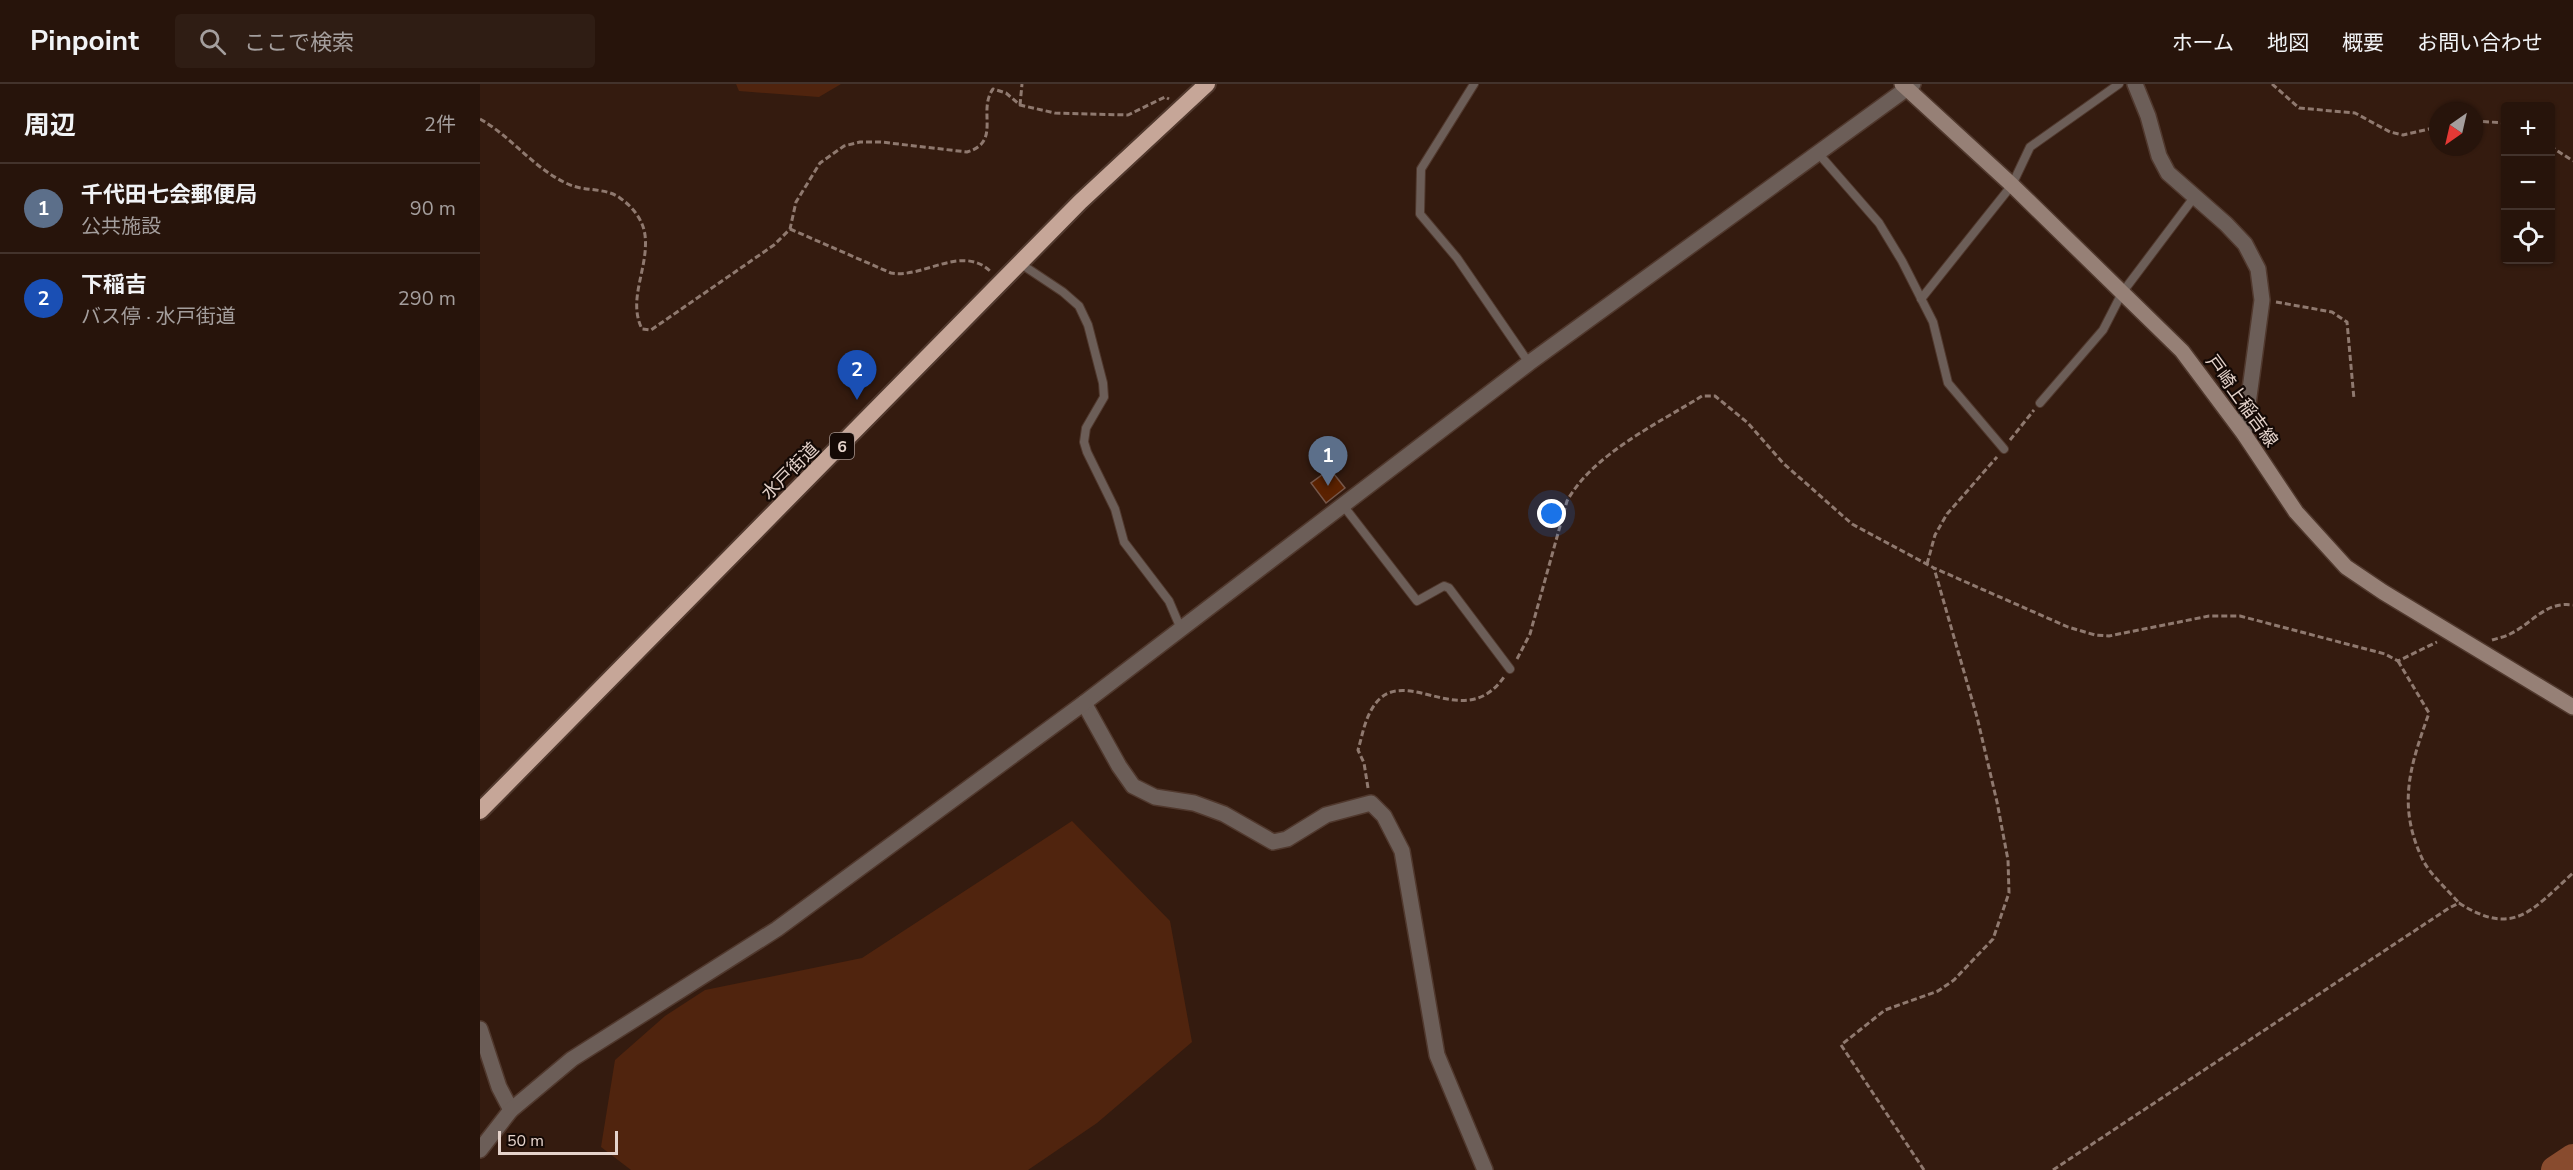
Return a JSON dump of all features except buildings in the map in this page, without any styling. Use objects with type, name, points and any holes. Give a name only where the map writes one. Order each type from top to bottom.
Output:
[{"type":"highway","name":"水戸街道","points":[[480,811],[1001,283],[1181,106],[1207,84]]},
{"type":"main road","name":"戸崎上稲吉線","points":[[1908,85],[2182,351],[2244,434],[2296,512],[2346,567],[2573,707]]},
{"type":"street","points":[[2135,84],[2163,164],[2168,172],[2226,224],[2252,256],[2260,279],[2262,300],[2244,434]]},
{"type":"street","points":[[480,1150],[511,1110],[572,1059],[777,929],[1084,703],[1529,363],[1908,85]]},
{"type":"street","points":[[1084,703],[1119,766],[1134,786],[1155,797],[1194,803],[1224,814],[1273,842],[1287,839],[1326,816],[1371,803],[1384,816],[1402,851],[1437,1055],[1485,1170]]},
{"type":"street","points":[[480,1029],[499,1087],[511,1110]]},
{"type":"lane","points":[[1474,84],[1421,169],[1419,214],[1457,258],[1529,363]]},
{"type":"lane","points":[[1921,299],[2012,185],[2031,147],[2040,138],[2119,84]]},
{"type":"lane","points":[[1818,153],[1878,223],[1902,261],[1933,322],[1948,383],[2004,449]]},
{"type":"lane","points":[[2040,403],[2098,337],[2122,292],[2195,196]]},
{"type":"lane","points":[[1021,264],[1063,292],[1079,306],[1088,325],[1103,383],[1104,397],[1086,428],[1084,442],[1087,452],[1115,509],[1124,542],[1169,601],[1181,629]]},
{"type":"lane","points":[[1342,504],[1417,601],[1444,586],[1449,588],[1510,669]]},
{"type":"path","points":[[1020,105],[1022,84]]},
{"type":"path","points":[[2272,84],[2299,108],[2355,113],[2390,132],[2403,135],[2429,129]]},
{"type":"path","points":[[480,119],[504,134],[525,155],[550,174],[574,186],[609,192],[620,198],[641,220],[645,233],[646,256],[636,302],[637,318],[642,329],[651,330],[774,245],[790,228],[796,202],[820,163],[844,146],[860,142],[881,142],[967,152],[978,149],[987,139],[987,97],[993,89],[1006,93],[1020,105],[1055,113],[1128,115],[1165,97],[1181,106]]},
{"type":"path","points":[[2483,122],[2501,123]]},
{"type":"path","points":[[2555,149],[2573,161]]},
{"type":"path","points":[[790,228],[891,273],[904,276],[948,262],[976,263],[987,268],[1001,283]]},
{"type":"path","points":[[2262,300],[2332,312],[2347,322],[2354,399]]},
{"type":"path","points":[[1371,803],[1364,763],[1358,750],[1367,717],[1379,700],[1392,690],[1405,688],[1446,701],[1481,697],[1498,686],[1526,643],[1563,514],[1577,483],[1593,467],[1702,396],[1715,396],[1748,423],[1783,463],[1852,524],[1934,568],[2068,627],[2095,635],[2127,634],[2209,616],[2240,616],[2385,654],[2398,661],[2429,713],[2414,756],[2406,809],[2421,858],[2459,903],[2487,918],[2496,920],[2514,918],[2534,909],[2573,873]]},
{"type":"path","points":[[1927,564],[1935,535],[1947,514],[2004,449],[2040,403]]},
{"type":"path","points":[[1924,1170],[1841,1045],[1884,1010],[1938,991],[1954,980],[1993,939],[2009,893],[2008,860],[1977,717],[1934,568]]},
{"type":"path","points":[[2473,646],[2511,634],[2547,608],[2561,604],[2573,605]]},
{"type":"path","points":[[2398,661],[2451,633]]},
{"type":"path","points":[[2053,1170],[2459,903]]},
{"type":"shaded area","points":[[736,84],[841,84],[819,97],[739,91]]},
{"type":"shaded area","points":[[1072,821],[1170,921],[1192,1042],[1097,1123],[1028,1170],[631,1170],[601,1147],[615,1060],[665,1016],[705,990],[862,958]]},
{"type":"waterway","points":[[2555,1170],[2573,1158]]},
{"type":"place","name":"下稲吉","points":[[857,400]]},
{"type":"place","name":"千代田七会郵便局","points":[[1328,486]]}]
